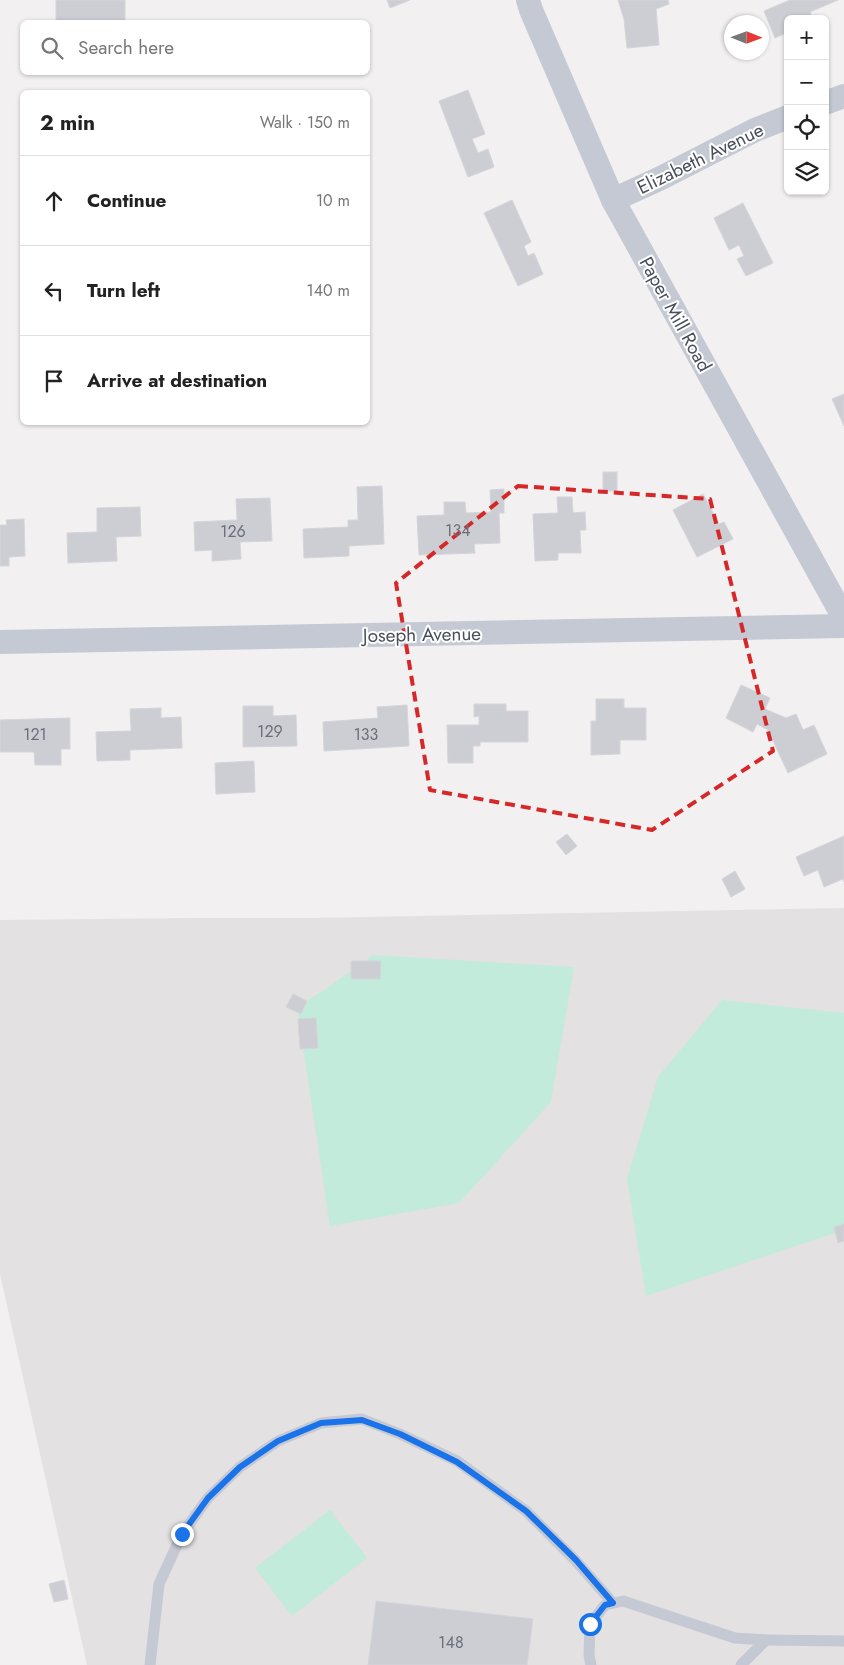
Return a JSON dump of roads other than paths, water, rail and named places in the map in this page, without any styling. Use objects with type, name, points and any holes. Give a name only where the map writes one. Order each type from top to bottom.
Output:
[{"type":"street","name":"Paper Mill Road","points":[[528,0],[613,200],[844,618]]},
{"type":"street","points":[[829,102],[844,96]]},
{"type":"street","name":"Elizabeth Avenue","points":[[613,200],[755,130],[784,119]]},
{"type":"street","name":"Joseph Avenue","points":[[0,642],[844,626]]},
{"type":"lane","points":[[150,1665],[159,1584],[182,1534],[208,1498],[240,1467],[278,1441],[321,1423],[362,1420],[400,1434],[457,1462],[526,1511],[576,1560],[613,1603]]},
{"type":"lane","points":[[591,1665],[590,1624],[605,1605],[623,1601],[735,1638],[844,1641]]},
{"type":"lane","points":[[741,1665],[766,1640]]}]
